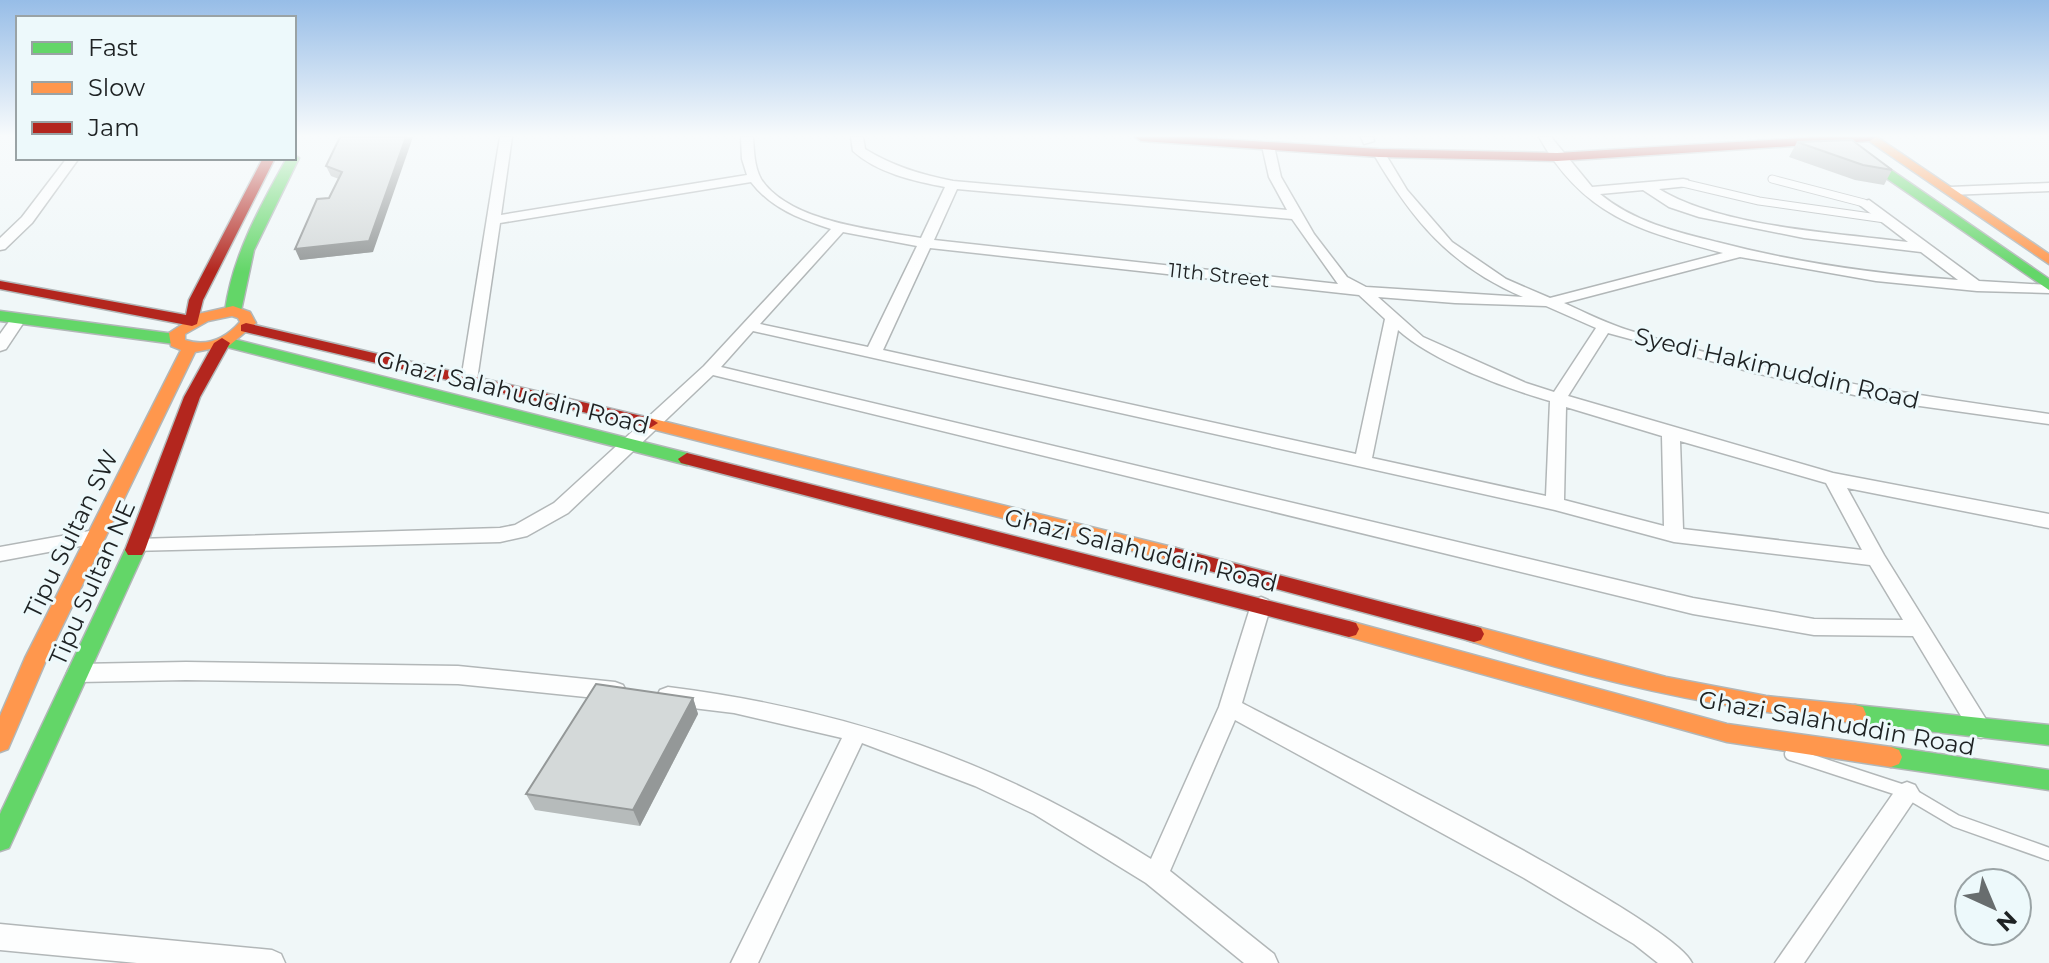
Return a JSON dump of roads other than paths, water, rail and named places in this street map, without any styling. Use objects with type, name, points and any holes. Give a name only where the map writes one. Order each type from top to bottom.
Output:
[{"type":"street","points":[[0,246],[27,220],[55,182]]},
{"type":"street","points":[[192,321],[196,300],[257,182]]},
{"type":"street","points":[[233,311],[233,293],[248,249],[281,182]]},
{"type":"street","points":[[469,380],[500,182]]},
{"type":"street","points":[[495,220],[730,182]]},
{"type":"street","name":"11th Street","points":[[757,182],[767,194],[799,214],[840,227],[924,243],[1455,299],[1551,302],[1738,253]]},
{"type":"street","points":[[936,182],[1296,215]]},
{"type":"street","points":[[1278,182],[1296,215],[1342,280],[1363,291],[1418,340],[1520,387],[1833,479],[2049,521]]},
{"type":"street","name":"Syedi Hakimuddin Road","points":[[1396,182],[1447,245],[1501,282],[1624,334],[1877,395],[2049,419]]},
{"type":"street","points":[[1582,182],[1620,214],[1684,238],[1738,253],[1823,271],[1977,287],[2049,288]]},
{"type":"street","points":[[1899,182],[2049,288]]},
{"type":"street","points":[[1936,182],[2049,260]]},
{"type":"street","points":[[1590,191],[1683,183]]},
{"type":"street","points":[[874,352],[953,185]]},
{"type":"street","points":[[1645,186],[1674,204],[1699,213],[1804,234],[1924,248]]},
{"type":"street","points":[[1950,191],[2049,187]]},
{"type":"street","points":[[1864,203],[1977,287]]},
{"type":"street","points":[[137,546],[500,535],[520,531],[561,508],[710,369],[840,227]]},
{"type":"street","points":[[0,285],[192,321],[233,311],[248,319],[246,328],[224,343],[182,344],[9,317],[0,346]]},
{"type":"street","points":[[1363,461],[1393,318]]},
{"type":"street","name":"Tipu Sultan SW","points":[[0,742],[182,344],[177,333],[192,321]]},
{"type":"street","points":[[1555,504],[1558,399],[1605,325]]},
{"type":"street","points":[[750,326],[1555,504],[1674,535],[1876,559]]},
{"type":"street","name":"Ghazi Salahuddin Road","points":[[246,328],[651,423],[1159,550],[1666,686],[1766,705],[2046,738]]},
{"type":"street","name":"Ghazi Salahuddin Road","points":[[224,343],[1261,605],[1727,733],[2049,780]]},
{"type":"street","name":"Tipu Sultan NE","points":[[0,840],[137,546],[192,397],[224,343]]},
{"type":"street","points":[[710,369],[1693,606],[1814,627],[1917,628]]},
{"type":"street","points":[[1671,433],[1674,535]]},
{"type":"street","points":[[1833,479],[1876,559],[1981,729]]},
{"type":"street","points":[[0,554],[95,537]]},
{"type":"street","points":[[1156,876],[1230,707],[1261,605]]},
{"type":"street","points":[[78,673],[186,671],[458,675],[736,702],[856,732],[956,764],[1033,801],[1156,876],[1265,963]]},
{"type":"street","points":[[1230,707],[1533,870],[1643,935],[1679,963]]},
{"type":"street","points":[[744,963],[856,732]]},
{"type":"street","points":[[1788,963],[1907,792]]},
{"type":"street","points":[[0,937],[272,963]]},
{"type":"lane","points":[[1783,182],[1864,203]]},
{"type":"lane","points":[[1683,183],[1759,201],[1885,219]]},
{"type":"lane","points":[[1727,733],[1907,792],[1956,821],[2049,854]]}]
